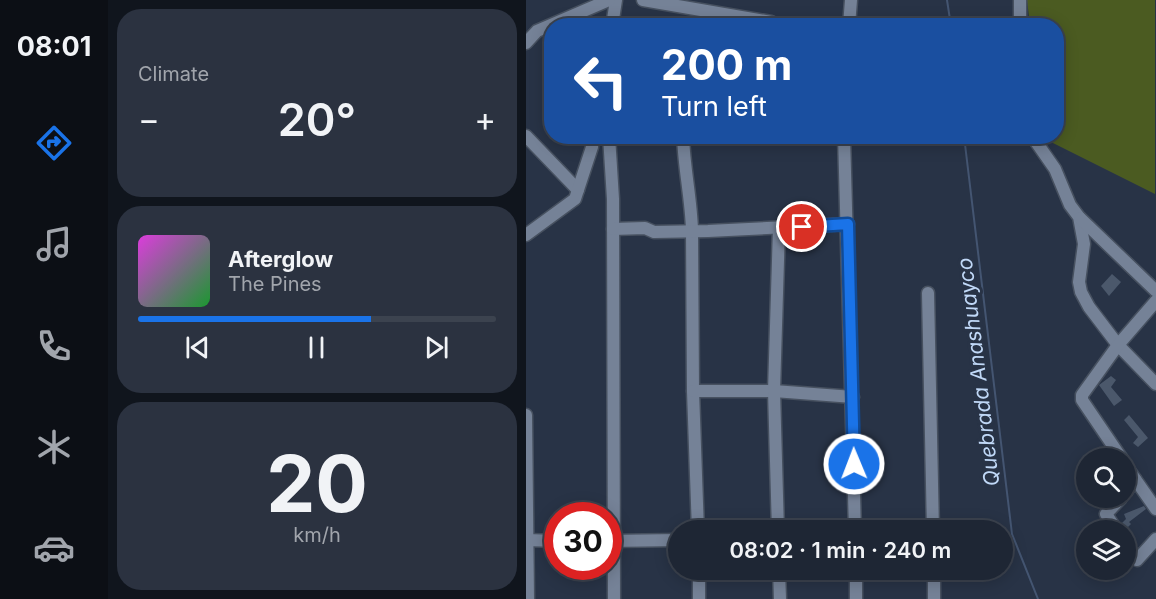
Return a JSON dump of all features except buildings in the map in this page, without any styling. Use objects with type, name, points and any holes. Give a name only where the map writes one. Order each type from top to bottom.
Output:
[{"type":"street","points":[[559,18],[578,6],[609,0]]},
{"type":"street","points":[[613,18],[616,0]]},
{"type":"street","points":[[643,0],[748,18]]},
{"type":"street","points":[[850,18],[851,0]]},
{"type":"street","points":[[1020,0],[1020,18]]},
{"type":"street","points":[[526,43],[544,28]]},
{"type":"street","points":[[526,136],[578,190]]},
{"type":"street","points":[[526,235],[574,199],[592,144]]},
{"type":"street","points":[[609,144],[613,229],[611,502]]},
{"type":"street","points":[[683,144],[684,173],[691,206],[692,230],[693,391],[698,520]]},
{"type":"street","points":[[844,144],[855,520]]},
{"type":"street","points":[[1038,144],[1055,169],[1070,204],[1079,217],[1156,291]]},
{"type":"street","points":[[1079,217],[1084,244],[1079,282],[1081,292],[1089,307],[1118,345],[1156,384]]},
{"type":"street","points":[[613,229],[645,228],[654,232],[848,224]]},
{"type":"street","points":[[778,520],[774,391],[779,228]]},
{"type":"street","points":[[928,293],[933,520]]},
{"type":"street","points":[[1115,448],[1082,400],[1082,395],[1118,345],[1156,301]]},
{"type":"street","points":[[693,391],[774,391],[853,397]]},
{"type":"street","points":[[526,415],[528,599]]},
{"type":"street","points":[[1136,480],[1156,509]]},
{"type":"street","points":[[1110,520],[1106,514],[1112,508]]},
{"type":"street","points":[[1136,559],[1137,561],[1156,538]]},
{"type":"street","points":[[527,540],[544,541]]},
{"type":"street","points":[[622,541],[668,540]]},
{"type":"street","points":[[613,580],[614,599]]},
{"type":"street","points":[[699,580],[700,599]]},
{"type":"street","points":[[779,580],[780,599]]},
{"type":"street","points":[[856,580],[856,599]]},
{"type":"street","points":[[934,580],[934,599]]},
{"type":"green space","points":[[1027,0],[1155,0],[1155,194],[1055,144],[1064,144],[1064,18],[1029,18]]},
{"type":"waterway","name":"Quebrada Anashuayco","points":[[947,0],[950,18]]},
{"type":"waterway","name":"Quebrada Anashuayco","points":[[965,144],[1012,534],[1038,599]]},
{"type":"route","points":[[802,227],[848,224],[854,464]]}]
